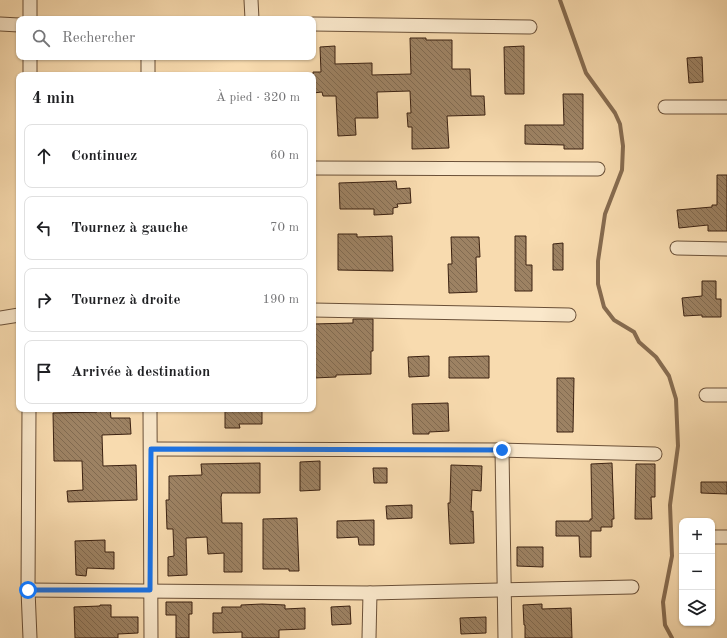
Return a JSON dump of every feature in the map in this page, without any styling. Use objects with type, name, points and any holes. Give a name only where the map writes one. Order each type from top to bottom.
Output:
[{"type":"street","points":[[30,0],[30,16]]},
{"type":"street","points":[[252,0],[252,16]]},
{"type":"street","points":[[0,24],[16,25]]},
{"type":"street","points":[[316,24],[530,27]]},
{"type":"street","points":[[30,60],[30,72]]},
{"type":"street","points":[[148,60],[148,72]]},
{"type":"street","points":[[665,107],[727,107]]},
{"type":"street","points":[[316,168],[598,169]]},
{"type":"street","points":[[677,248],[727,249]]},
{"type":"street","points":[[316,310],[569,315]]},
{"type":"street","points":[[0,318],[16,315]]},
{"type":"street","points":[[706,394],[727,395]]},
{"type":"street","points":[[29,412],[28,590],[30,638]]},
{"type":"street","points":[[150,412],[151,638]]},
{"type":"street","points":[[151,449],[502,450],[655,454]]},
{"type":"street","points":[[502,450],[505,638]]},
{"type":"street","points":[[715,537],[727,537]]},
{"type":"street","points":[[28,590],[370,593],[632,587]]},
{"type":"street","points":[[369,638],[370,593]]},
{"type":"building","points":[[410,38],[426,38],[426,40],[452,40],[452,69],[470,69],[471,96],[484,96],[485,115],[447,116],[449,148],[412,149],[412,127],[408,127],[407,113],[411,113],[410,91],[377,92],[378,118],[355,118],[356,135],[338,136],[336,96],[323,96],[322,92],[316,93],[316,72],[321,72],[320,47],[335,46],[335,64],[372,63],[372,75],[411,74]]},
{"type":"building","points":[[524,46],[524,94],[505,94],[504,47]]},
{"type":"building","points":[[702,57],[703,82],[689,83],[687,58]]},
{"type":"building","points":[[563,94],[583,94],[583,149],[564,149],[564,145],[525,144],[525,125],[564,125]]},
{"type":"building","points":[[717,175],[727,175],[727,231],[708,231],[708,225],[679,228],[677,210],[712,207],[712,205],[717,205]]},
{"type":"building","points":[[396,181],[397,189],[410,188],[411,203],[397,204],[398,207],[393,208],[393,214],[374,215],[374,209],[340,209],[339,183]]},
{"type":"building","points":[[338,234],[357,234],[357,237],[392,236],[393,271],[338,270]]},
{"type":"building","points":[[515,236],[526,236],[526,265],[532,265],[532,291],[515,291]]},
{"type":"building","points":[[451,237],[479,237],[480,257],[476,257],[477,292],[449,293],[448,264],[452,264]]},
{"type":"building","points":[[563,243],[563,270],[553,270],[553,244]]},
{"type":"building","points":[[702,281],[716,281],[716,299],[721,299],[721,317],[702,317],[702,315],[684,316],[682,298],[702,296]]},
{"type":"building","points":[[353,319],[373,319],[371,374],[336,375],[336,377],[316,378],[316,324],[353,323]]},
{"type":"building","points":[[429,356],[429,376],[409,377],[408,357]]},
{"type":"building","points":[[489,356],[489,378],[449,378],[449,357]]},
{"type":"building","points":[[557,378],[574,378],[573,432],[557,432]]},
{"type":"building","points":[[448,403],[449,431],[429,432],[429,434],[413,434],[412,404]]},
{"type":"building","points":[[110,412],[111,418],[130,418],[131,434],[102,435],[103,466],[136,465],[137,500],[68,502],[67,491],[83,490],[82,461],[54,461],[53,413]]},
{"type":"building","points":[[225,412],[262,412],[262,424],[239,424],[240,428],[225,428]]},
{"type":"building","points":[[320,461],[320,490],[300,491],[300,462]]},
{"type":"building","points":[[260,463],[260,493],[222,493],[221,497],[222,523],[242,523],[242,572],[224,572],[224,553],[208,554],[207,537],[186,538],[187,575],[168,576],[168,557],[174,556],[173,529],[167,529],[166,500],[169,500],[169,476],[202,475],[201,464]]},
{"type":"building","points":[[612,463],[614,519],[612,519],[612,527],[601,527],[601,531],[591,531],[591,557],[580,557],[579,536],[556,536],[556,521],[590,521],[590,519],[592,519],[591,464]]},
{"type":"building","points":[[636,464],[655,464],[655,497],[651,497],[652,519],[635,519]]},
{"type":"building","points":[[451,465],[482,466],[481,491],[472,490],[471,512],[473,511],[474,543],[450,544],[448,503],[450,503]]},
{"type":"building","points":[[373,468],[387,468],[387,483],[374,483]]},
{"type":"building","points":[[701,482],[727,482],[727,494],[701,493]]},
{"type":"building","points":[[412,505],[412,518],[387,519],[386,506]]},
{"type":"building","points":[[297,518],[299,571],[289,571],[289,569],[263,569],[263,519]]},
{"type":"building","points":[[374,520],[374,545],[359,545],[358,537],[337,538],[337,521]]},
{"type":"building","points":[[105,540],[105,552],[114,552],[114,569],[87,568],[86,576],[76,575],[75,541]]},
{"type":"building","points":[[517,547],[543,547],[543,567],[517,566]]},
{"type":"building","points":[[166,602],[192,602],[192,614],[189,614],[189,638],[176,638],[176,615],[166,615]]},
{"type":"building","points":[[542,604],[542,609],[571,608],[572,638],[525,638],[523,605]]},
{"type":"building","points":[[111,605],[111,617],[138,617],[138,633],[118,634],[118,638],[75,638],[74,607]]},
{"type":"building","points":[[241,605],[285,605],[285,609],[305,608],[305,629],[279,630],[279,638],[242,638],[242,632],[213,633],[213,613],[222,613],[222,607],[241,607]]},
{"type":"building","points":[[350,606],[351,624],[332,625],[331,607]]},
{"type":"building","points":[[486,617],[486,633],[461,634],[460,618]]},
{"type":"waterway","points":[[560,0],[586,73],[615,113],[620,124],[623,146],[622,170],[605,214],[598,261],[598,284],[604,307],[614,320],[634,332],[639,342],[656,357],[669,376],[676,399],[678,446],[670,505],[672,556],[663,602],[665,625],[672,638]]},
{"type":"route","points":[[28,590],[150,590],[151,449],[502,450]]}]
